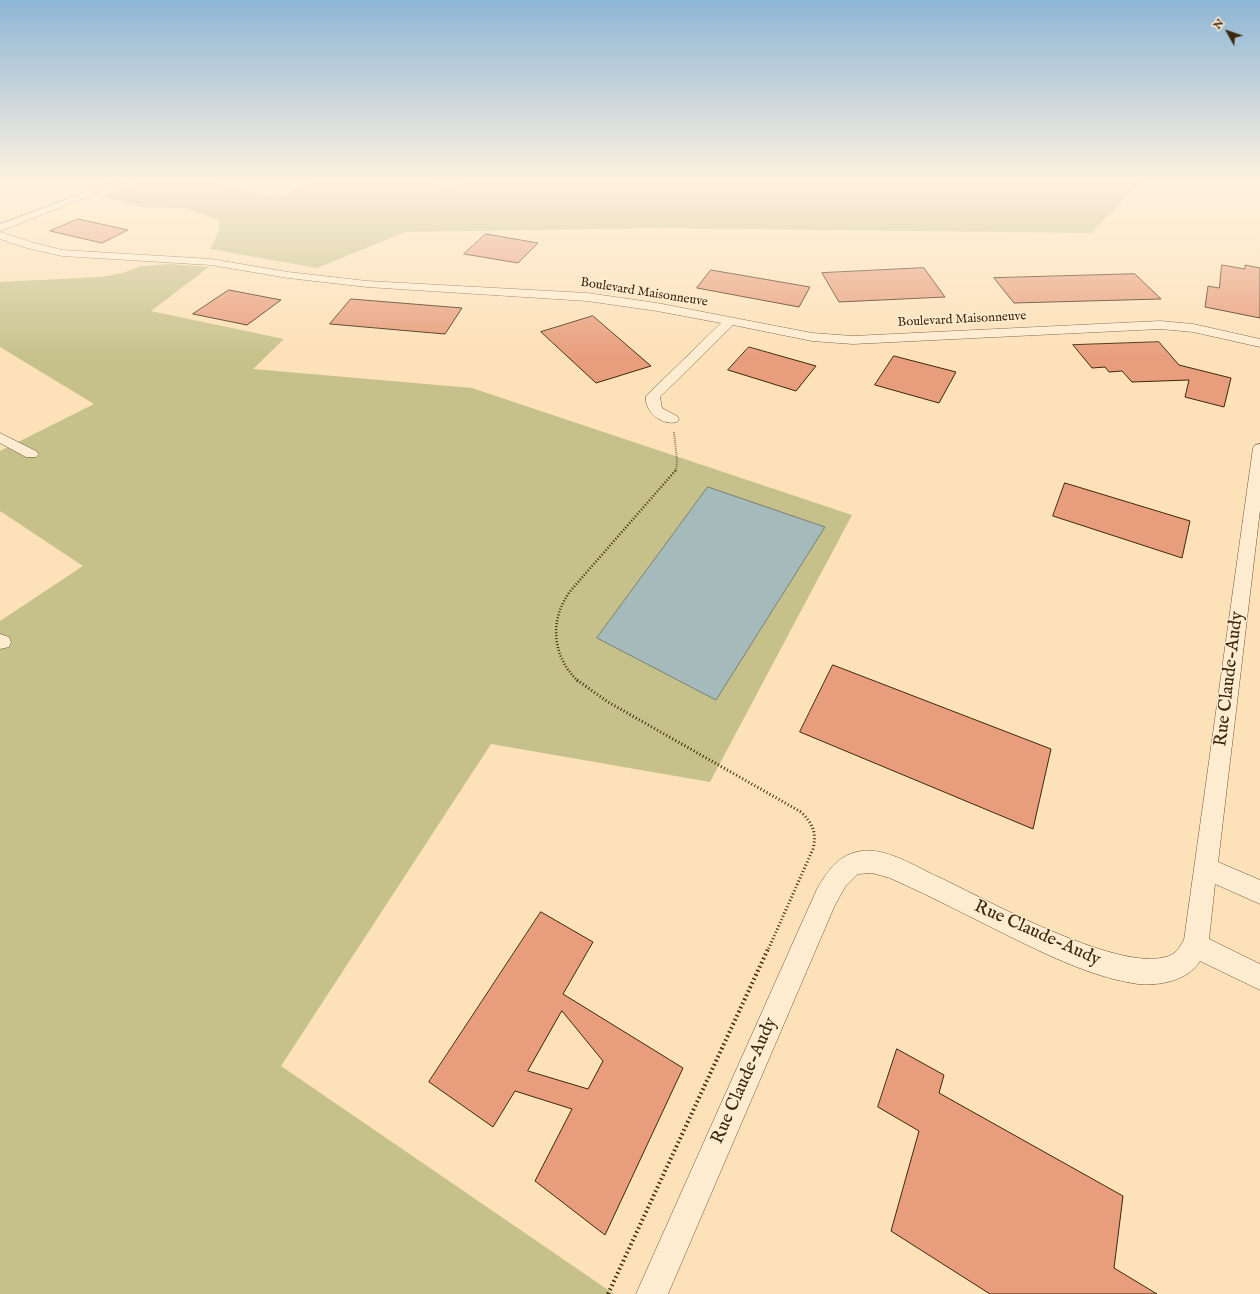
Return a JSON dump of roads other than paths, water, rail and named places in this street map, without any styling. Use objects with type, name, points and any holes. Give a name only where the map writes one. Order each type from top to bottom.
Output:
[{"type":"street","name":"Boulevard Maisonneuve","points":[[12,239],[31,246],[62,253],[205,261],[288,274],[367,284],[587,297],[627,302],[812,337],[853,340],[1160,325],[1193,328],[1260,343]]},
{"type":"street","points":[[672,419],[654,409],[652,402],[653,396],[730,321]]},
{"type":"street","points":[[0,437],[31,454]]},
{"type":"street","name":"Rue Claude-Audy","points":[[652,1294],[826,897],[846,867],[860,862],[876,862],[887,866],[1073,954],[1110,966],[1141,970],[1169,969],[1179,965],[1194,945],[1260,448]]},
{"type":"street","points":[[1205,868],[1260,892]]},
{"type":"street","points":[[1194,945],[1260,977]]}]
